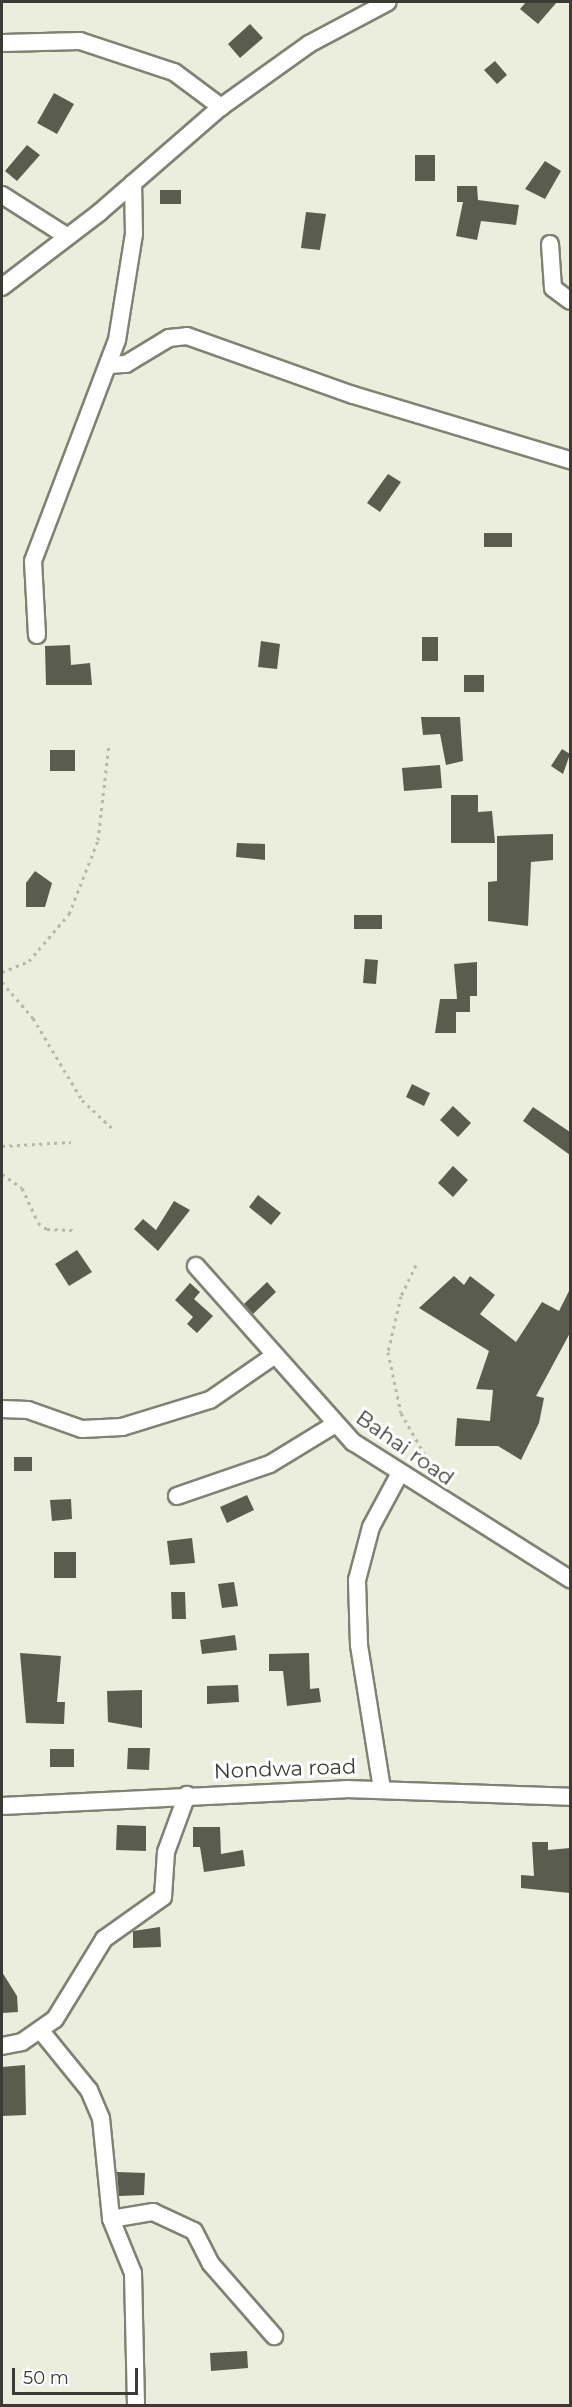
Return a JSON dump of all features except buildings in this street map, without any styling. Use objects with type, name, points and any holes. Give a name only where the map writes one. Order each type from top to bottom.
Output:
[{"type":"street","points":[[2,287],[133,183],[221,107],[309,44],[388,2]]},
{"type":"street","points":[[3,43],[80,41],[174,72],[221,107]]},
{"type":"street","points":[[37,635],[33,561],[110,365],[133,246],[133,183]]},
{"type":"street","points":[[2,195],[65,235]]},
{"type":"street","points":[[550,244],[553,288],[570,301]]},
{"type":"street","points":[[110,365],[126,363],[169,338],[187,336],[353,395],[570,460]]},
{"type":"street","name":"Bahai road","points":[[196,1266],[334,1425],[399,1475],[570,1580]]},
{"type":"street","points":[[2,1409],[28,1410],[82,1429],[122,1427],[210,1400],[272,1356]]},
{"type":"street","points":[[177,1496],[270,1464],[334,1425]]},
{"type":"street","points":[[382,1789],[359,1645],[357,1580],[371,1527],[399,1475]]},
{"type":"street","name":"Nondwa road","points":[[2,1806],[187,1794],[382,1789],[570,1797]]},
{"type":"street","points":[[2,2046],[42,2031],[68,2001],[104,1939],[163,1897],[166,1852],[187,1794]]},
{"type":"street","points":[[42,2031],[89,2090],[100,2118],[111,2219],[133,2273],[136,2406]]},
{"type":"street","points":[[111,2219],[153,2212],[194,2231],[211,2264],[274,2336]]},
{"type":"path","points":[[2,972],[29,961],[69,914],[98,840],[109,744]]},
{"type":"path","points":[[2,982],[33,1018],[82,1100],[113,1129]]},
{"type":"path","points":[[2,1146],[71,1142]]},
{"type":"path","points":[[2,1174],[22,1188],[38,1222],[47,1229],[75,1230]]},
{"type":"path","points":[[416,1265],[401,1296],[388,1352],[394,1393],[452,1508]]}]
